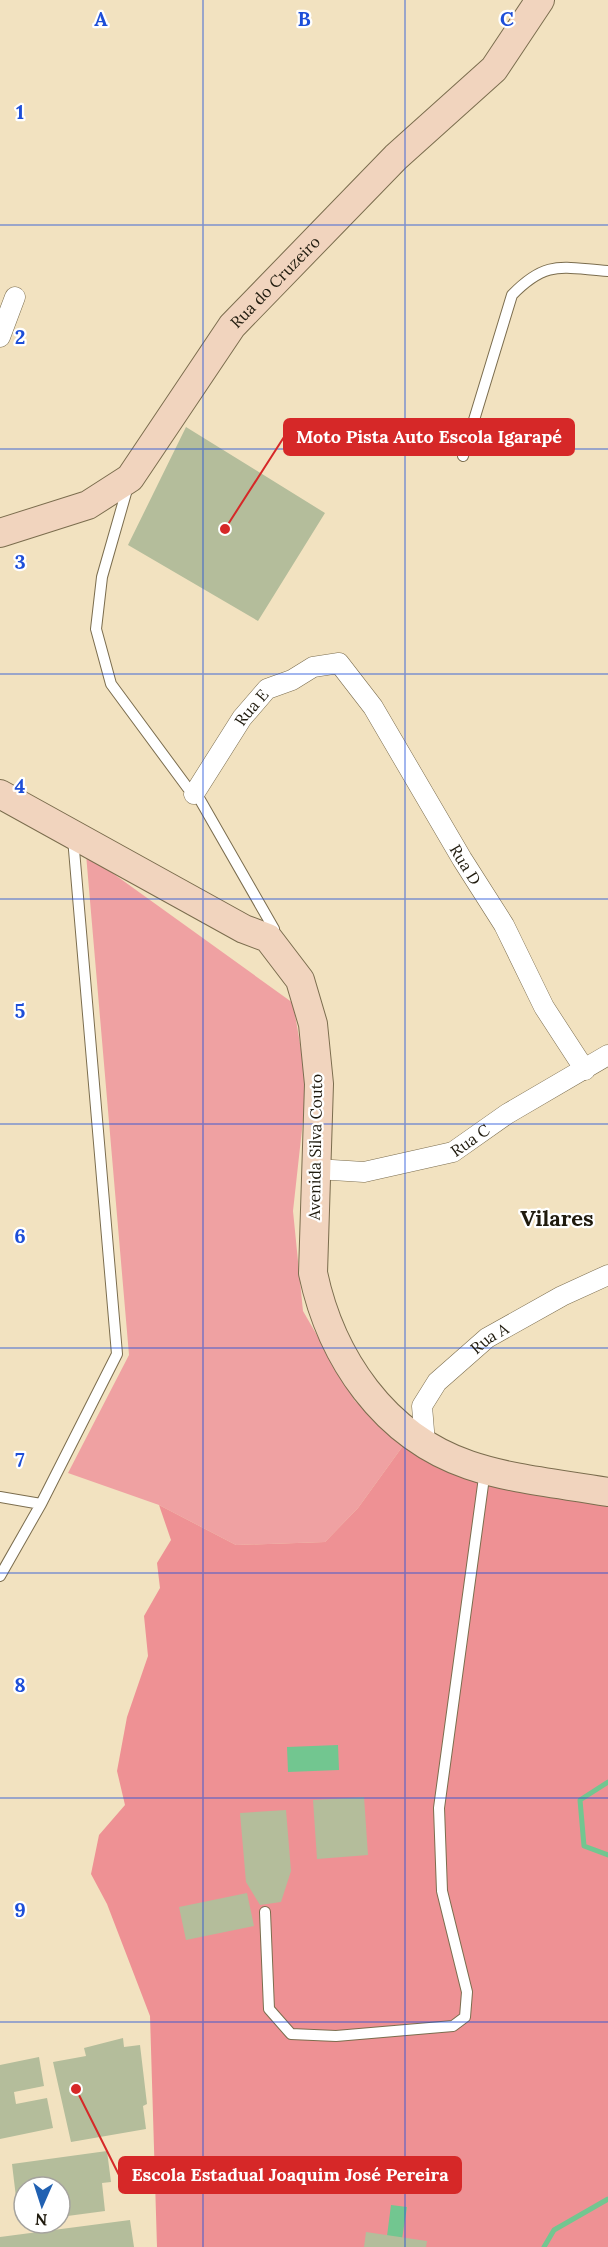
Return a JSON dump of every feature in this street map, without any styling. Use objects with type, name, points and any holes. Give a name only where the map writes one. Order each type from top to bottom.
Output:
[{"type":"main road","name":"Rua do Cruzeiro","points":[[0,533],[88,505],[130,478],[232,326],[396,157],[494,69],[540,0]]},
{"type":"main road","points":[[0,794],[73,837],[244,929],[268,938]]},
{"type":"main road","name":"Avenida Silva Couto","points":[[268,938],[300,980],[313,1024],[319,1084],[313,1273],[319,1301],[332,1335],[361,1386],[380,1407],[442,1454],[485,1470],[608,1492]]},
{"type":"street","points":[[0,337],[15,297]]},
{"type":"street","name":"Rua E","points":[[194,794],[242,718],[267,689],[292,680],[313,667],[339,663]]},
{"type":"street","name":"Rua D","points":[[339,663],[373,707],[462,859],[504,925],[544,1007],[585,1070]]},
{"type":"street","name":"Rua C","points":[[316,1169],[364,1172],[453,1152],[507,1114],[608,1055]]},
{"type":"street","name":"Rua A","points":[[425,1443],[422,1406],[437,1382],[487,1338],[561,1296],[608,1275]]},
{"type":"lane","points":[[463,456],[512,295],[527,279],[550,268],[608,271]]},
{"type":"lane","points":[[130,478],[102,577],[96,629],[111,684],[199,798],[274,929],[268,938]]},
{"type":"lane","points":[[0,1576],[41,1504],[117,1354],[73,837]]},
{"type":"lane","points":[[266,1912],[269,2009],[291,2034],[336,2036],[453,2026],[465,2017],[467,1992],[442,1891],[439,1808],[485,1470]]},
{"type":"lane","points":[[0,1497],[41,1504]]},
{"type":"shaded area","points":[[86,854],[293,1003],[307,1084],[293,1211],[303,1311],[355,1401],[405,1443],[358,1508],[325,1542],[236,1545],[159,1505],[68,1473],[129,1355]]},
{"type":"shaded area","points":[[405,1443],[608,1504],[608,2247],[157,2247],[150,2016],[107,1904],[91,1874],[99,1835],[125,1805],[117,1771],[127,1717],[148,1656],[144,1616],[160,1588],[157,1563],[171,1540],[159,1505],[236,1545],[325,1542],[358,1508]]},
{"type":"shaded area","points":[[338,1745],[339,1770],[288,1772],[287,1747]]},
{"type":"shaded area","points":[[391,2205],[407,2207],[402,2239],[387,2236]]},
{"type":"building","points":[[186,427],[325,513],[258,621],[128,545]]},
{"type":"building","points":[[364,1797],[368,1855],[317,1859],[313,1800]]},
{"type":"building","points":[[286,1810],[291,1871],[281,1902],[260,1905],[246,1882],[240,1813]]},
{"type":"building","points":[[247,1893],[254,1926],[186,1940],[179,1907]]},
{"type":"building","points":[[123,2038],[124,2047],[140,2045],[147,2104],[143,2106],[146,2129],[71,2142],[53,2062],[86,2056],[84,2048]]},
{"type":"building","points":[[39,2057],[44,2086],[14,2092],[16,2104],[47,2098],[53,2128],[0,2139],[0,2065]]},
{"type":"building","points":[[107,2151],[111,2182],[102,2183],[105,2211],[72,2215],[72,2175],[13,2175],[12,2164]]},
{"type":"building","points":[[130,2220],[134,2247],[0,2247],[0,2237],[72,2235],[72,2228]]},
{"type":"building","points":[[366,2232],[427,2241],[426,2247],[364,2247]]},
{"type":"waterway","points":[[608,1782],[580,1800],[584,1846],[608,1855]]},
{"type":"waterway","points":[[544,2247],[554,2230],[608,2199]]},
{"type":"place","name":"Moto Pista Auto Escola Igarapé","points":[[225,529]]},
{"type":"place","name":"Escola Estadual Joaquim José Pereira","points":[[76,2089]]},
{"type":"district","name":"Vilares","points":[[557,1218]]}]
